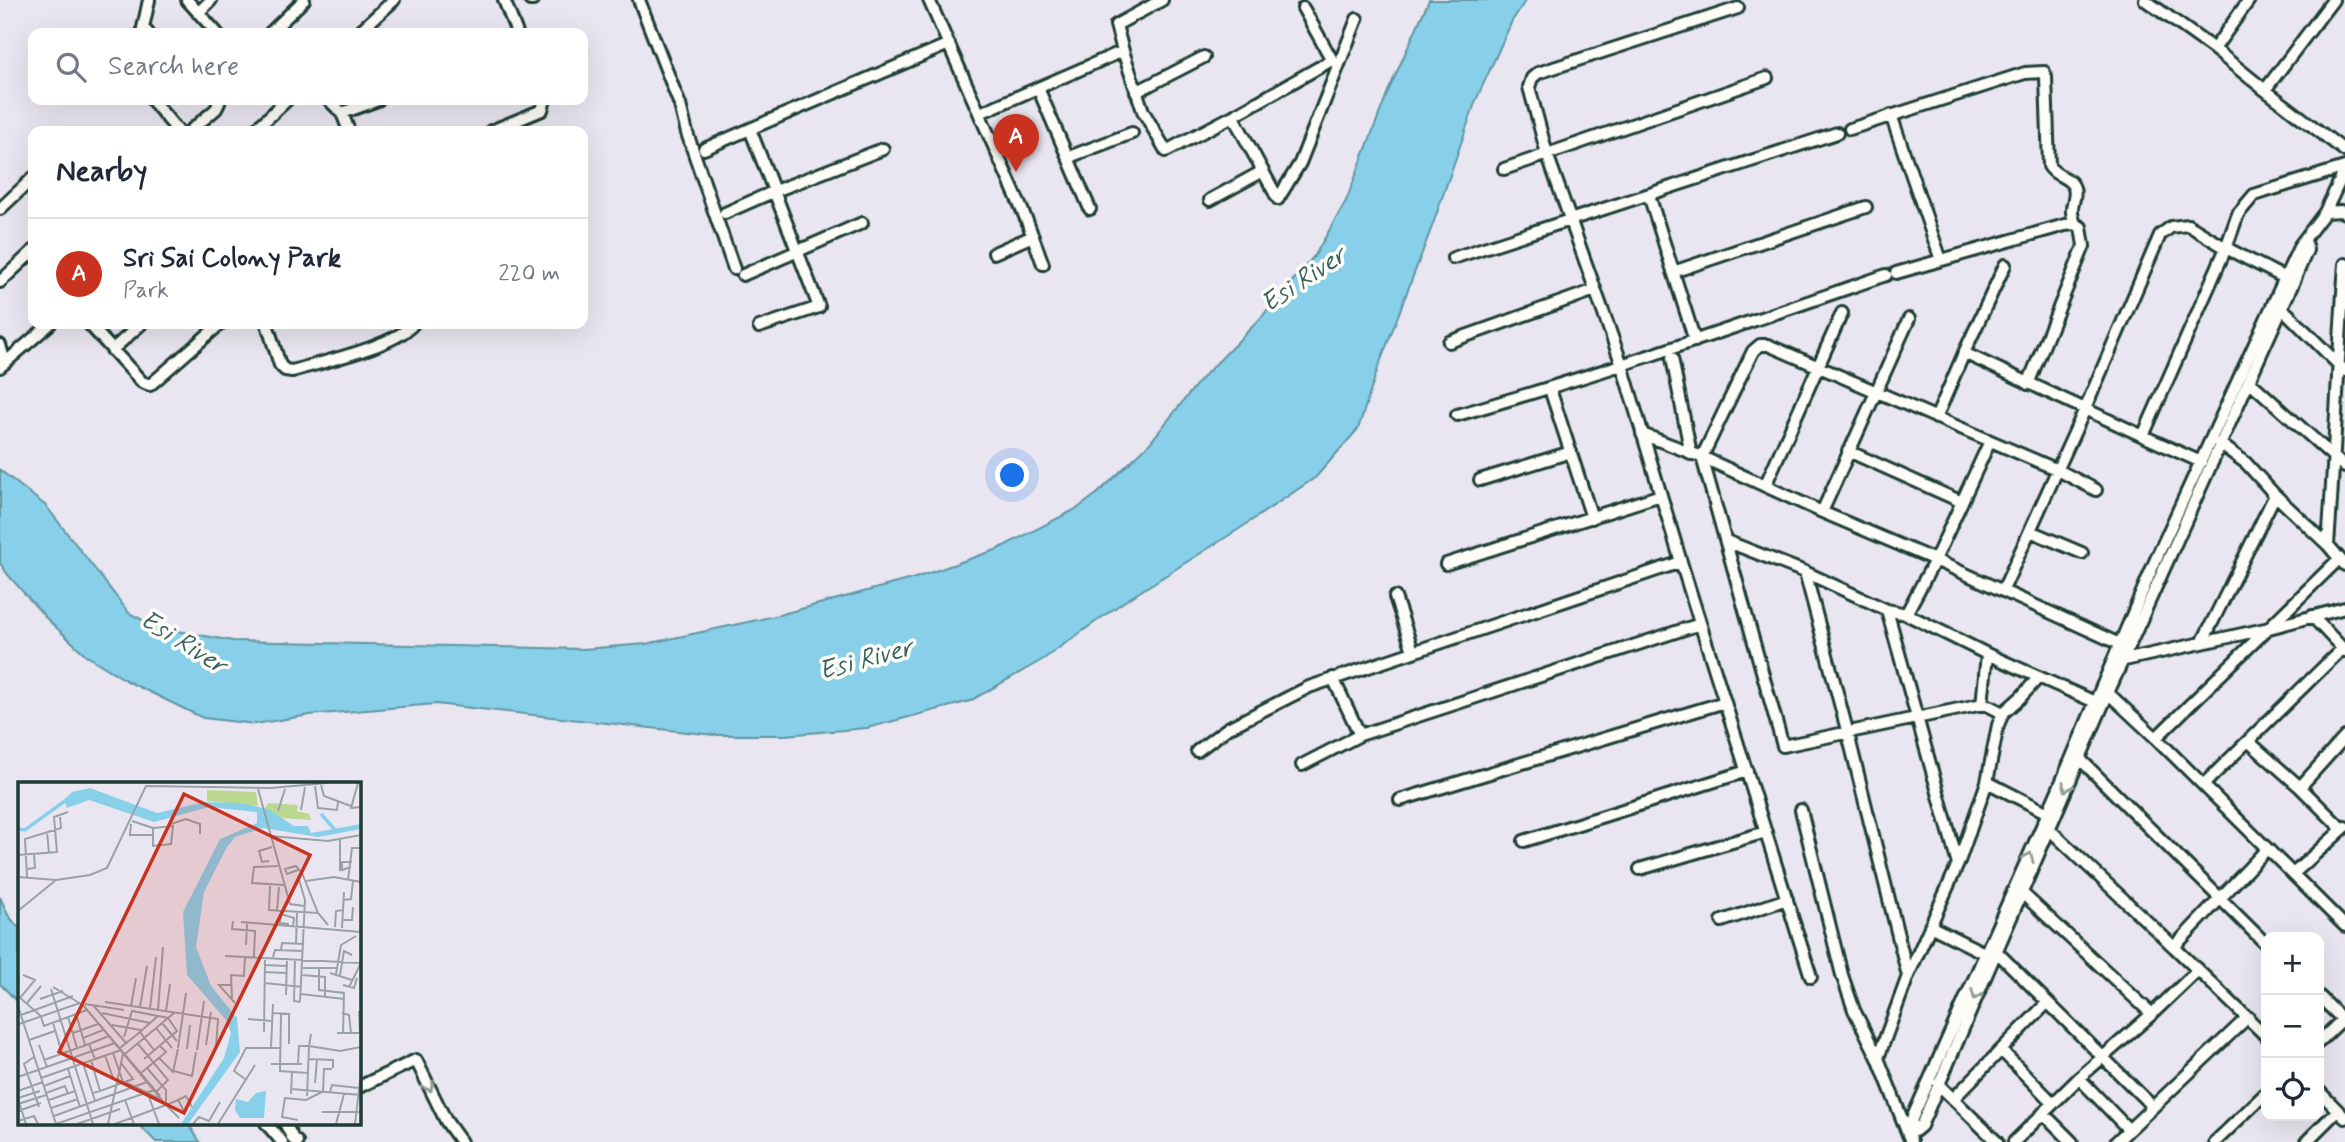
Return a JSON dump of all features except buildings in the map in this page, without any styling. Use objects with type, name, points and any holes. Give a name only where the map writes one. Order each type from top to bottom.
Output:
[{"type":"street","points":[[144,28],[149,0]]},
{"type":"street","points":[[187,0],[212,28]]},
{"type":"street","points":[[198,13],[211,0]]},
{"type":"street","points":[[275,28],[304,0]]},
{"type":"street","points":[[504,0],[515,28]]},
{"type":"street","points":[[639,0],[680,105],[687,133],[739,272],[799,252],[862,223]]},
{"type":"street","points":[[929,0],[1043,264]]},
{"type":"street","points":[[1162,0],[1116,26],[1143,111],[1166,150],[1336,62]]},
{"type":"street","points":[[2145,0],[2214,48],[2345,151]]},
{"type":"street","points":[[2214,48],[2249,0]]},
{"type":"street","points":[[2265,90],[2333,0]]},
{"type":"street","points":[[363,28],[386,3]]},
{"type":"street","points":[[1303,8],[1336,62]]},
{"type":"street","points":[[1738,8],[1538,73],[1532,78],[1529,87],[1547,154],[1622,365],[1811,977]]},
{"type":"street","points":[[1233,116],[1278,199],[1300,163],[1336,62],[1357,19]]},
{"type":"street","points":[[704,149],[949,44]]},
{"type":"street","points":[[980,113],[1124,51]]},
{"type":"street","points":[[1136,92],[1204,57]]},
{"type":"street","points":[[1850,129],[2025,73],[2043,72],[2046,78],[2049,166],[2057,176],[2067,178],[2074,186],[2076,193],[2072,212],[2075,224]]},
{"type":"street","points":[[1504,169],[1767,78]]},
{"type":"street","points":[[1038,88],[1090,209]]},
{"type":"street","points":[[156,105],[174,126]]},
{"type":"street","points":[[196,126],[218,105]]},
{"type":"street","points":[[259,126],[280,105]]},
{"type":"street","points":[[334,105],[342,113],[346,126]]},
{"type":"street","points":[[342,113],[364,105]]},
{"type":"street","points":[[503,126],[542,110],[544,105]]},
{"type":"street","points":[[1891,115],[1941,260]]},
{"type":"street","points":[[750,129],[820,307],[759,327]]},
{"type":"street","points":[[1069,158],[1132,133]]},
{"type":"street","points":[[1452,258],[1837,134]]},
{"type":"street","points":[[725,213],[883,149]]},
{"type":"street","points":[[1912,1138],[1911,1121],[2021,892],[2108,693],[2156,559],[2300,245],[2325,212],[2345,169]]},
{"type":"street","points":[[2143,436],[2227,248],[2238,214],[2254,195],[2345,169]]},
{"type":"street","points":[[1210,200],[1263,171]]},
{"type":"street","points":[[0,209],[28,183]]},
{"type":"street","points":[[1649,194],[1695,341]]},
{"type":"street","points":[[1673,272],[1866,206]]},
{"type":"street","points":[[2325,212],[2345,213]]},
{"type":"street","points":[[1457,415],[1622,365],[1891,274],[2075,224],[2081,227],[2084,246],[2028,384]]},
{"type":"street","points":[[2003,590],[2085,410],[2160,235],[2171,227],[2188,225],[2285,278]]},
{"type":"street","points":[[994,253],[1033,236]]},
{"type":"street","points":[[2124,646],[2282,308],[2306,250],[2305,239]]},
{"type":"street","points":[[0,282],[28,256]]},
{"type":"street","points":[[2328,545],[2341,367],[2345,264]]},
{"type":"street","points":[[1936,418],[2005,265]]},
{"type":"street","points":[[1449,342],[1595,290]]},
{"type":"street","points":[[2282,308],[2341,367]]},
{"type":"street","points":[[1765,486],[1842,313]]},
{"type":"street","points":[[1822,512],[1909,319]]},
{"type":"street","points":[[2,365],[44,329]]},
{"type":"street","points":[[93,329],[142,382],[150,384],[214,329]]},
{"type":"street","points":[[112,350],[135,329]]},
{"type":"street","points":[[269,329],[280,365],[285,370],[292,371],[388,341],[409,329]]},
{"type":"street","points":[[0,345],[2,365]]},
{"type":"street","points":[[1697,456],[1753,351],[1760,345],[1768,345],[2058,470],[2095,490]]},
{"type":"street","points":[[1964,354],[2201,462]]},
{"type":"street","points":[[1672,358],[1697,456],[1726,541],[1783,746],[1982,705],[2003,713]]},
{"type":"street","points":[[2249,381],[2345,467]]},
{"type":"street","points":[[1550,388],[1592,517]]},
{"type":"street","points":[[1642,434],[1936,560],[2124,646]]},
{"type":"street","points":[[1906,614],[1936,560],[1990,441]]},
{"type":"street","points":[[2156,738],[2265,629],[2342,562],[2246,463],[2219,443]]},
{"type":"street","points":[[1848,451],[1962,502]]},
{"type":"street","points":[[1480,480],[1571,452]]},
{"type":"street","points":[[1446,564],[1661,495]]},
{"type":"street","points":[[2202,643],[2275,495]]},
{"type":"street","points":[[2030,531],[2082,553]]},
{"type":"street","points":[[1726,541],[1805,572],[1887,610],[1906,614],[2095,702]]},
{"type":"street","points":[[1197,751],[1239,723],[1309,687],[1681,562]]},
{"type":"street","points":[[1805,572],[1908,976]]},
{"type":"street","points":[[1395,597],[1413,651]]},
{"type":"street","points":[[1912,1138],[1938,1084],[2095,702],[2118,661],[2265,629],[2345,608]]},
{"type":"street","points":[[1887,610],[1958,864]]},
{"type":"street","points":[[2203,785],[2344,650],[2312,616]]},
{"type":"street","points":[[1302,765],[1360,735],[1700,624]]},
{"type":"street","points":[[1982,705],[1987,654]]},
{"type":"street","points":[[1878,1058],[1908,976],[1958,864],[1987,782],[1998,725],[2003,713],[2021,698],[2039,677]]},
{"type":"street","points":[[1333,678],[1360,735]]},
{"type":"street","points":[[2108,693],[2344,923]]},
{"type":"street","points":[[1400,800],[1725,702]]},
{"type":"street","points":[[2300,787],[2345,737]]},
{"type":"street","points":[[2248,741],[2344,828],[2293,874]]},
{"type":"street","points":[[2080,759],[2261,939]]},
{"type":"street","points":[[1524,841],[1747,771]]},
{"type":"street","points":[[1987,782],[2048,813]]},
{"type":"street","points":[[1801,810],[1842,975],[1854,1010],[1912,1138]]},
{"type":"street","points":[[2049,829],[2261,1031]]},
{"type":"street","points":[[1640,869],[1766,832]]},
{"type":"street","points":[[2174,947],[2267,849]]},
{"type":"street","points":[[2021,892],[2152,1014]]},
{"type":"street","points":[[1722,920],[1787,899]]},
{"type":"street","points":[[1930,926],[1990,952],[2103,1056],[2152,1106]]},
{"type":"street","points":[[2014,1142],[2079,1078],[2197,971]]},
{"type":"street","points":[[2324,1001],[2344,1019],[2324,1037]]},
{"type":"street","points":[[1953,1099],[2047,1003]]},
{"type":"street","points":[[2116,1142],[2248,1017]]},
{"type":"street","points":[[2002,1051],[2053,1103]]},
{"type":"street","points":[[360,1087],[416,1060],[446,1121],[461,1142]]},
{"type":"street","points":[[2079,1078],[2128,1129]]},
{"type":"street","points":[[1938,1084],[1997,1142]]},
{"type":"street","points":[[2306,1142],[2341,1114],[2324,1096]]},
{"type":"street","points":[[2215,1142],[2261,1098]]},
{"type":"street","points":[[2043,1113],[2072,1142]]},
{"type":"street","points":[[267,1124],[282,1142]]},
{"type":"street","points":[[286,1124],[297,1142]]},
{"type":"water","name":"Esi River","points":[[1429,0],[1526,0],[1512,21],[1476,100],[1358,429],[1316,477],[1122,603],[1042,660],[970,701],[867,728],[785,735],[714,735],[435,704],[310,715],[255,724],[203,718],[129,682],[87,656],[47,619],[0,563],[0,470],[46,506],[129,613],[156,627],[233,641],[583,649],[646,644],[775,616],[915,578],[998,549],[1078,508],[1098,493],[1149,444],[1200,380],[1258,321],[1315,255],[1346,201],[1387,94]]},
{"type":"water","points":[[0,897],[8,915],[18,927],[18,1002],[0,984]]},
{"type":"water","points":[[138,1124],[189,1124],[200,1142],[156,1142]]},
{"type":"place","name":"Sri Sai Colony Park","points":[[1016,172]]}]
